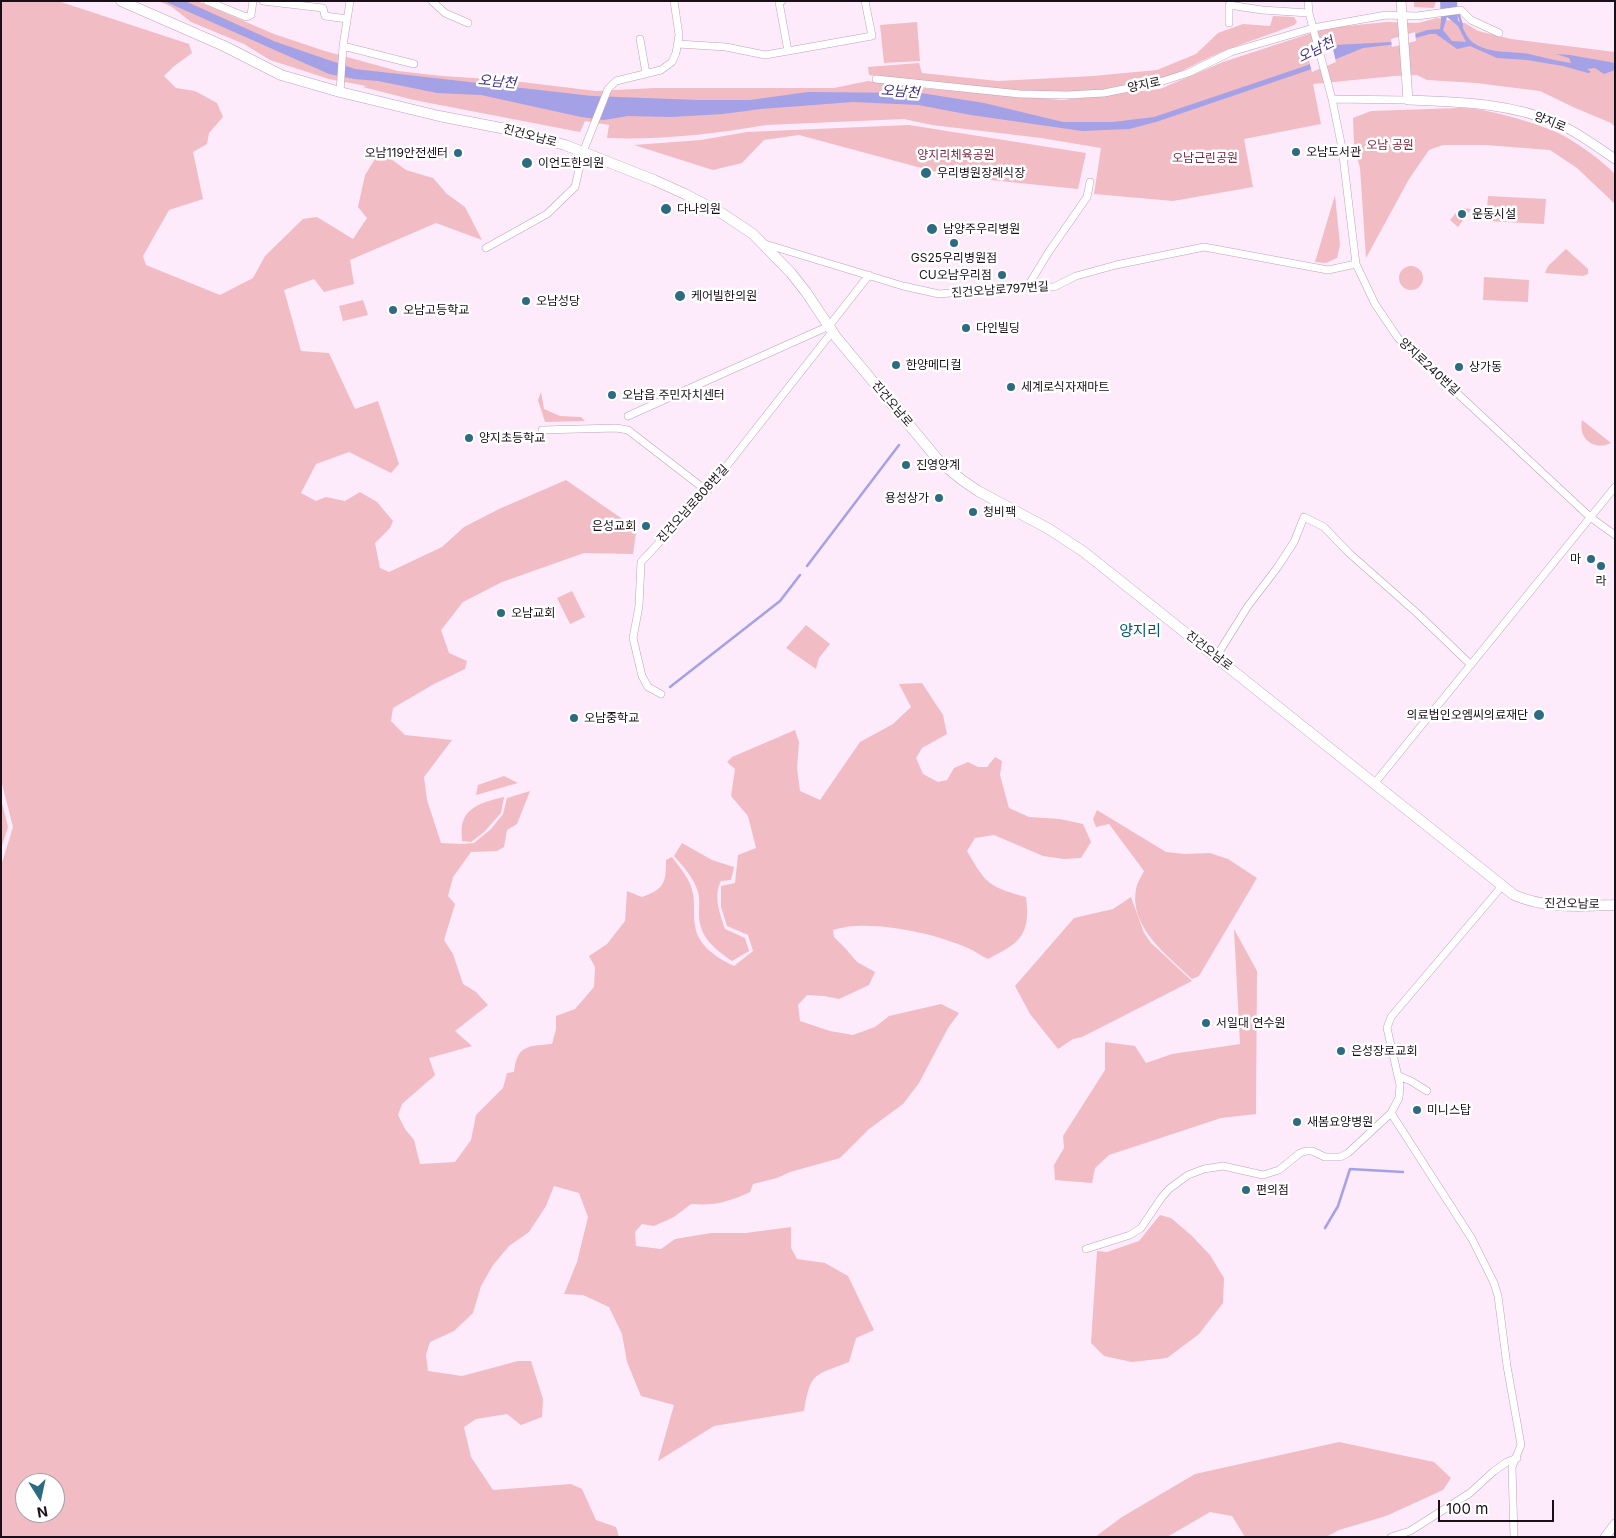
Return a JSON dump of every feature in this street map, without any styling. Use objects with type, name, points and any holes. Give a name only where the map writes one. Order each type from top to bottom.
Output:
[{"type":"main road","name":"진건오남로","points":[[121,1],[224,46],[281,75],[340,88],[439,116],[506,129],[565,145],[685,194],[724,214],[754,234],[791,273],[831,329],[923,442],[940,462],[954,474],[978,491],[1049,529],[1084,552],[1514,895],[1538,903],[1585,906],[1615,905]]},
{"type":"street","points":[[207,1],[246,17],[251,15],[253,1]]},
{"type":"street","points":[[263,1],[323,8],[326,16],[347,20]]},
{"type":"street","points":[[340,88],[343,46],[350,1]]},
{"type":"street","points":[[432,1],[445,13],[468,23]]},
{"type":"street","points":[[486,248],[547,214],[575,187],[584,152],[608,89],[616,81],[661,70],[672,62],[679,35],[674,1]]},
{"type":"street","points":[[782,1],[779,2],[788,51]]},
{"type":"street","points":[[678,44],[726,47],[765,55],[872,36],[865,1]]},
{"type":"street","name":"양지로240번길","points":[[1308,1],[1309,13],[1332,100],[1342,148],[1356,264],[1375,304],[1398,338],[1590,517],[1615,535]]},
{"type":"street","points":[[1332,100],[1408,100],[1401,1]]},
{"type":"street","points":[[1229,24],[1229,5],[1262,10],[1309,13]]},
{"type":"street","name":"양지로","points":[[876,79],[1020,94],[1067,95],[1104,93],[1164,81],[1232,52],[1313,28],[1362,18],[1402,14],[1433,14],[1462,10],[1471,20],[1499,33]]},
{"type":"street","points":[[640,39],[646,74]]},
{"type":"street","points":[[343,46],[414,64]]},
{"type":"street","name":"양지로","points":[[1408,100],[1472,102],[1507,108],[1560,124],[1615,159]]},
{"type":"street","points":[[1028,286],[1048,253],[1087,198],[1090,182]]},
{"type":"street","name":"진건오남로797번길","points":[[763,243],[903,286],[939,294],[1028,286],[1054,287],[1076,276],[1116,265],[1204,247],[1328,270],[1356,264]]},
{"type":"street","name":"진건오남로808번길","points":[[661,694],[648,688],[642,676],[633,638],[640,606],[640,562],[707,491],[831,329],[869,275]]},
{"type":"street","points":[[628,416],[831,329]]},
{"type":"street","points":[[542,430],[616,428],[628,430],[707,491]]},
{"type":"street","points":[[1374,784],[1615,486]]},
{"type":"street","points":[[1216,657],[1248,606],[1294,542],[1304,517],[1324,528],[1471,665]]},
{"type":"street","points":[[1086,1249],[1130,1235],[1141,1228],[1162,1197],[1180,1180],[1204,1169],[1223,1166],[1263,1175],[1280,1170],[1300,1153],[1306,1151],[1312,1151],[1325,1157],[1340,1157],[1348,1153],[1391,1113],[1399,1098],[1400,1085],[1387,1028],[1391,1017],[1502,886]]},
{"type":"street","points":[[1398,1076],[1427,1091]]},
{"type":"street","points":[[1391,1113],[1472,1239],[1494,1283],[1498,1296],[1507,1366],[1519,1425],[1521,1445],[1512,1467],[1514,1537]]},
{"type":"street","points":[[1392,1537],[1410,1531],[1470,1493],[1500,1466],[1517,1458]]},
{"type":"street","points":[[1605,1537],[1615,1524]]},
{"type":"green space","points":[[1,1],[58,1],[189,44],[192,53],[164,76],[176,88],[195,91],[217,103],[223,117],[209,133],[207,144],[193,152],[203,199],[169,210],[143,256],[146,265],[220,295],[253,278],[265,256],[303,219],[317,217],[353,239],[367,218],[358,207],[365,175],[380,151],[406,170],[433,178],[447,194],[465,207],[482,240],[436,223],[350,260],[354,284],[324,292],[314,279],[284,290],[301,351],[329,353],[355,409],[378,401],[399,464],[391,473],[349,452],[316,464],[301,493],[316,501],[326,497],[345,501],[360,492],[377,502],[393,521],[390,528],[375,543],[380,568],[389,572],[442,547],[464,527],[499,509],[566,480],[621,518],[636,533],[633,554],[584,553],[502,582],[463,602],[441,630],[449,653],[467,661],[465,669],[434,684],[393,708],[391,721],[405,735],[452,740],[424,777],[427,800],[441,843],[474,843],[491,829],[503,814],[507,798],[530,791],[517,824],[507,830],[504,847],[497,851],[471,852],[453,877],[448,896],[455,904],[444,940],[453,954],[463,984],[476,992],[488,1005],[455,1031],[472,1046],[429,1058],[435,1075],[402,1104],[398,1115],[405,1129],[414,1140],[420,1164],[455,1162],[471,1140],[476,1115],[503,1088],[507,1073],[514,1072],[521,1052],[536,1045],[552,1044],[556,1029],[556,1016],[575,1009],[594,987],[595,967],[589,956],[607,944],[625,921],[627,891],[642,897],[660,888],[663,884],[666,860],[672,857],[690,884],[694,898],[695,926],[704,945],[715,955],[734,966],[753,951],[748,935],[727,926],[721,907],[721,886],[735,883],[738,855],[756,848],[748,816],[731,796],[735,769],[727,762],[732,757],[795,730],[799,742],[797,768],[800,791],[820,800],[860,742],[893,724],[911,707],[899,684],[922,683],[943,715],[947,734],[922,748],[916,758],[923,774],[938,782],[947,780],[954,768],[968,762],[978,767],[987,767],[995,757],[1002,761],[1000,775],[1009,808],[1029,817],[1060,819],[1083,824],[1091,842],[1081,858],[1064,859],[1043,856],[994,835],[975,838],[967,851],[984,877],[996,887],[1026,897],[1027,921],[1020,937],[1008,948],[988,959],[954,942],[901,929],[864,926],[833,930],[834,937],[857,962],[875,972],[869,985],[839,999],[807,995],[798,1005],[800,1021],[830,1031],[853,1035],[875,1027],[889,1016],[941,1004],[959,1013],[948,1028],[919,1083],[903,1104],[869,1129],[840,1158],[753,1184],[750,1192],[728,1201],[714,1204],[691,1204],[674,1217],[654,1226],[642,1224],[635,1232],[636,1246],[661,1249],[675,1239],[711,1233],[746,1233],[791,1227],[791,1248],[797,1259],[825,1263],[848,1276],[874,1330],[856,1338],[849,1362],[821,1373],[816,1377],[809,1389],[804,1411],[714,1426],[658,1461],[674,1405],[641,1396],[627,1362],[622,1334],[609,1307],[583,1295],[564,1294],[577,1262],[588,1217],[579,1193],[554,1186],[546,1206],[529,1232],[509,1246],[493,1265],[481,1286],[473,1313],[454,1331],[430,1342],[426,1355],[428,1371],[462,1376],[518,1361],[531,1361],[543,1399],[542,1417],[521,1425],[507,1414],[476,1419],[464,1427],[471,1457],[493,1490],[571,1484],[582,1489],[596,1520],[616,1527],[619,1537],[1,1537],[1,866],[13,827],[1,780]]},
{"type":"green space","name":"오남근린공원","points":[[159,1],[197,1],[274,34],[325,51],[398,71],[442,76],[505,80],[596,91],[655,88],[834,88],[868,81],[921,88],[1062,100],[1160,89],[1223,62],[1327,28],[1387,22],[1418,23],[1437,18],[1465,23],[1478,31],[1511,39],[1615,52],[1615,127],[1611,123],[1540,91],[1476,83],[1427,80],[1417,75],[1313,84],[1321,124],[1244,139],[1253,187],[1173,201],[1094,194],[1101,148],[1041,138],[932,125],[904,119],[766,125],[707,134],[607,138],[609,125],[585,121],[580,132],[414,100],[363,87],[366,86],[329,79],[270,60],[244,44],[191,22],[172,7]]},
{"type":"green space","points":[[1414,1],[1436,1],[1434,8],[1414,7]]},
{"type":"green space","points":[[1273,16],[1294,17],[1297,22],[1294,25],[1219,53],[1170,76],[1119,88],[1073,92],[1027,90],[869,75],[868,67],[919,63],[922,73],[998,81],[1093,76],[1157,70],[1196,54],[1218,33],[1243,24],[1270,26]]},
{"type":"green space","points":[[917,22],[920,61],[884,63],[880,25]]},
{"type":"green space","name":"오남 공원","points":[[1464,108],[1509,116],[1547,128],[1585,149],[1615,174],[1615,204],[1577,168],[1550,150],[1485,145],[1443,145],[1429,150],[1409,179],[1366,258],[1360,168],[1354,145],[1353,118],[1371,111]]},
{"type":"green space","name":"양지리체육공원","points":[[909,125],[1086,153],[1078,189],[951,176],[799,135],[764,140],[742,163],[713,170],[634,145],[701,140],[747,132]]},
{"type":"green space","points":[[1335,195],[1340,245],[1337,258],[1326,263],[1315,262]]},
{"type":"green space","points":[[1488,196],[1546,199],[1544,224],[1486,221]]},
{"type":"green space","name":"운동시설","points":[[1460,208],[1471,209],[1458,227],[1450,220]]},
{"type":"green space","points":[[1566,249],[1588,269],[1588,274],[1583,276],[1545,273],[1548,266]]},
{"type":"green space","points":[[1411,266],[1420,269],[1423,278],[1420,287],[1411,290],[1402,287],[1399,278],[1402,269]]},
{"type":"green space","points":[[1484,277],[1529,280],[1528,302],[1483,300]]},
{"type":"green space","points":[[363,300],[368,315],[343,321],[339,306]]},
{"type":"green space","points":[[541,392],[544,409],[560,416],[581,417],[585,421],[545,422],[538,400]]},
{"type":"green space","points":[[1582,420],[1611,443],[1599,445],[1589,442],[1582,433]]},
{"type":"green space","points":[[572,591],[585,617],[570,624],[557,598]]},
{"type":"green space","points":[[806,625],[830,644],[819,658],[816,669],[786,648]]},
{"type":"green space","points":[[504,776],[518,783],[476,795],[478,785]]},
{"type":"green space","points":[[504,797],[501,813],[484,832],[471,842],[462,841],[462,825],[468,813],[478,805]]},
{"type":"green space","points":[[1,799],[8,827],[1,849]]},
{"type":"green space","points":[[1097,810],[1166,852],[1185,854],[1210,853],[1228,859],[1257,878],[1199,976],[1192,979],[1161,949],[1143,926],[1137,913],[1135,900],[1137,885],[1144,871],[1109,824],[1096,827],[1093,819]]},
{"type":"green space","points":[[682,843],[712,860],[734,867],[731,880],[721,881],[717,899],[718,905],[725,929],[745,938],[749,951],[732,961],[714,947],[702,931],[699,916],[699,895],[688,872],[674,856]]},
{"type":"green space","points":[[1131,897],[1144,933],[1151,943],[1192,981],[1082,1037],[1073,1039],[1058,1049],[1030,1014],[1015,986],[1074,918],[1113,909]]},
{"type":"green space","points":[[1234,929],[1257,971],[1256,1114],[1221,1118],[1109,1155],[1095,1168],[1092,1183],[1055,1180],[1054,1165],[1064,1148],[1063,1136],[1105,1070],[1105,1042],[1135,1046],[1146,1063],[1172,1054],[1240,1044]]},
{"type":"green space","points":[[1160,1215],[1171,1218],[1210,1255],[1224,1278],[1223,1303],[1199,1334],[1167,1358],[1132,1362],[1104,1356],[1091,1343],[1097,1251],[1107,1252],[1139,1241]]},
{"type":"green space","points":[[1339,1442],[1434,1462],[1451,1478],[1443,1490],[1386,1516],[1339,1530],[1326,1537],[1245,1537],[1232,1516],[1210,1512],[1167,1537],[1095,1537],[1122,1517],[1195,1474]]},
{"type":"shaded area","points":[[164,1],[185,1],[276,42],[355,69],[592,96],[750,100],[808,92],[921,93],[984,103],[1063,122],[1113,122],[1154,117],[1308,65],[1335,45],[1392,42],[1427,30],[1440,29],[1440,1],[1457,1],[1458,20],[1472,42],[1485,49],[1529,54],[1571,63],[1569,58],[1556,54],[1615,63],[1615,70],[1604,74],[1595,68],[1587,69],[1591,72],[1588,73],[1563,66],[1527,60],[1497,58],[1470,46],[1457,49],[1436,34],[1430,34],[1389,45],[1363,48],[1312,69],[1156,122],[1129,129],[1082,131],[971,115],[918,105],[853,102],[723,114],[672,117],[628,116],[604,120],[581,117],[481,95],[437,93],[378,81],[329,74]],"holes":[[[1447,17],[1458,26],[1466,42],[1452,41],[1443,30]]]},
{"type":"pier","points":[[1415,32],[1416,41],[1392,47],[1391,39]]},
{"type":"pier","points":[[1332,45],[1336,62],[1312,72],[1309,61]]},
{"type":"waterway","points":[[1458,12],[1462,26]]},
{"type":"waterway","points":[[807,566],[899,445]]},
{"type":"waterway","points":[[670,687],[780,601],[800,575]]},
{"type":"waterway","points":[[1325,1228],[1338,1206],[1350,1169],[1403,1172]]},
{"type":"place","name":"오남도서관","points":[[1296,152]]},
{"type":"place","name":"오남119안전센터","points":[[458,153]]},
{"type":"place","name":"이언도한의원","points":[[527,163]]},
{"type":"place","name":"우리병원장례식장","points":[[926,173]]},
{"type":"place","name":"다나의원","points":[[666,209]]},
{"type":"place","name":"운동시설","points":[[1462,214]]},
{"type":"place","name":"남양주우리병원","points":[[932,229]]},
{"type":"place","name":"GS25우리병원점","points":[[954,243]]},
{"type":"place","name":"CU오남우리점","points":[[1002,275]]},
{"type":"place","name":"케어빌한의원","points":[[680,296]]},
{"type":"place","name":"오남성당","points":[[526,301]]},
{"type":"place","name":"오남고등학교","points":[[393,310]]},
{"type":"place","name":"다인빌딩","points":[[966,328]]},
{"type":"place","name":"한양메디컬","points":[[896,365]]},
{"type":"place","name":"상가동","points":[[1459,367]]},
{"type":"place","name":"세계로식자재마트","points":[[1011,387]]},
{"type":"place","name":"오남읍 주민자치센터","points":[[612,395]]},
{"type":"place","name":"양지초등학교","points":[[469,438]]},
{"type":"place","name":"진영양계","points":[[906,465]]},
{"type":"place","name":"용성상가","points":[[939,498]]},
{"type":"place","name":"청비팩","points":[[973,512]]},
{"type":"place","name":"은성교회","points":[[646,526]]},
{"type":"place","name":"마","points":[[1591,559]]},
{"type":"place","name":"라","points":[[1601,566]]},
{"type":"place","name":"오남교회","points":[[501,613]]},
{"type":"place","name":"의료법인오엠씨의료재단","points":[[1539,715]]},
{"type":"place","name":"오남중학교","points":[[574,718]]},
{"type":"place","name":"서일대 연수원","points":[[1206,1023]]},
{"type":"place","name":"은성장로교회","points":[[1341,1051]]},
{"type":"place","name":"미니스탑","points":[[1417,1110]]},
{"type":"place","name":"새봄요양병원","points":[[1297,1122]]},
{"type":"place","name":"편의점","points":[[1246,1190]]},
{"type":"district","name":"양지리","points":[[1140,631]]},
{"type":"water label","name":"오남천","points":[[1316,50]]},
{"type":"water label","name":"오남천","points":[[497,82]]},
{"type":"water label","name":"오남천","points":[[900,92]]}]
